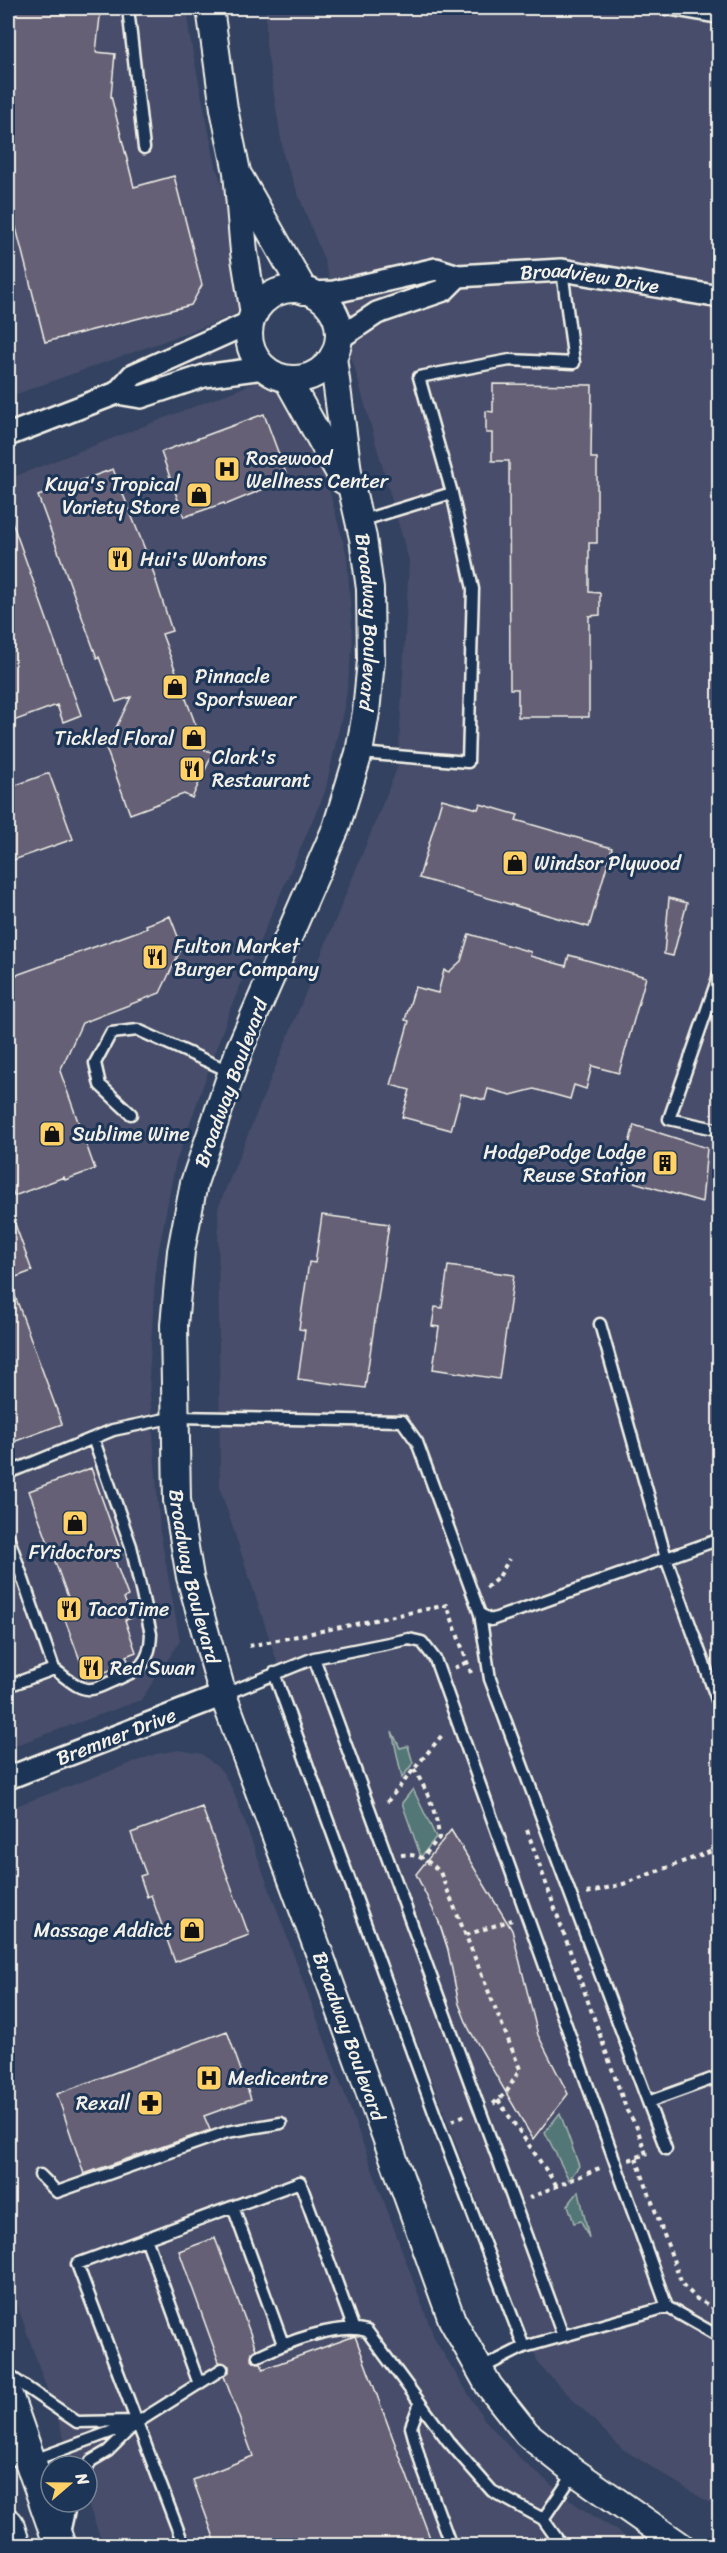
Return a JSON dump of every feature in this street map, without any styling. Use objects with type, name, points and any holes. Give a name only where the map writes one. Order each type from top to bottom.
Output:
[{"type":"main road","points":[[8,2398],[19,2460],[61,2546]]},
{"type":"main road","points":[[8,2524],[15,2546]]},
{"type":"street","points":[[210,8],[224,109],[237,172],[252,318],[250,343],[255,357],[276,374]]},
{"type":"street","points":[[237,172],[307,292],[328,306],[335,316],[335,348]]},
{"type":"street","name":"Broadview Drive","points":[[307,292],[334,292],[436,269],[458,276],[562,270],[720,297]]},
{"type":"street","points":[[117,393],[141,396],[204,376],[276,374],[296,379],[317,373],[335,348],[377,313],[444,290],[458,276]]},
{"type":"street","points":[[8,435],[117,393],[133,375],[252,318],[262,302],[274,294],[289,290],[307,292]]},
{"type":"street","name":"Broadway Boulevard","points":[[335,348],[370,589],[371,662],[359,753],[336,828],[231,1072],[194,1183],[181,1251],[174,1325],[177,1500],[190,1577],[223,1695],[452,2320],[489,2386],[526,2434],[575,2472],[681,2546]]},
{"type":"street","name":"Broadway Boulevard","points":[[276,374],[357,511]]},
{"type":"street","name":"Bremner Drive","points":[[8,1778],[223,1695]]},
{"type":"lane","points":[[128,8],[144,148]]},
{"type":"lane","points":[[662,8],[720,18]]},
{"type":"lane","points":[[359,753],[468,762],[473,589],[452,493],[419,377],[510,360],[574,363],[562,270]]},
{"type":"lane","points":[[357,511],[452,493]]},
{"type":"lane","points":[[720,972],[669,1119],[720,1130]]},
{"type":"lane","points":[[131,1114],[100,1084],[95,1063],[111,1033],[138,1030],[231,1072]]},
{"type":"lane","points":[[600,1324],[666,1558],[720,1708]]},
{"type":"lane","points":[[8,1473],[113,1430],[175,1417],[402,1421],[417,1442],[480,1614],[490,1679],[666,2149]]},
{"type":"lane","points":[[8,1536],[54,1669],[82,1688],[91,1689],[135,1672],[147,1659],[151,1648],[151,1634],[131,1546],[93,1438]]},
{"type":"lane","points":[[480,1614],[491,1620],[720,1539]]},
{"type":"lane","points":[[223,1695],[314,1658],[409,1639],[422,1642],[435,1659],[667,2307],[720,2337]]},
{"type":"lane","points":[[314,1658],[563,2336]]},
{"type":"lane","points":[[8,1686],[54,1669]]},
{"type":"lane","points":[[274,1673],[439,2126],[524,2347]]},
{"type":"lane","points":[[648,2102],[720,2076]]},
{"type":"lane","points":[[40,2175],[57,2192],[227,2132],[281,2123]]},
{"type":"lane","points":[[184,2546],[77,2264],[300,2182],[353,2327]]},
{"type":"lane","points":[[233,2207],[283,2344]]},
{"type":"lane","points":[[146,2238],[199,2384]]},
{"type":"lane","points":[[479,2369],[524,2347],[667,2307]]},
{"type":"lane","points":[[258,2356],[283,2344],[353,2327],[367,2331],[447,2441],[492,2491],[543,2519],[562,2546]]},
{"type":"lane","points":[[99,2456],[108,2451],[138,2422],[222,2369]]},
{"type":"lane","points":[[8,2375],[77,2422],[116,2420],[138,2422]]},
{"type":"lane","points":[[420,2403],[411,2427],[422,2467],[451,2546]]},
{"type":"lane","points":[[19,2460],[138,2422]]},
{"type":"lane","points":[[543,2519],[575,2472]]},
{"type":"lane","points":[[61,2546],[68,2514]]},
{"type":"path","points":[[249,1646],[447,1605],[474,1684]]},
{"type":"path","points":[[387,1802],[443,1734]]},
{"type":"path","points":[[414,1769],[427,1791],[438,1821],[439,1838],[422,1858]]},
{"type":"path","points":[[526,1828],[627,2110],[636,2125]]},
{"type":"path","points":[[466,1935],[623,1884],[720,1848]]},
{"type":"path","points":[[388,1860],[404,1854],[422,1858],[440,1872],[519,2069],[506,2092]]},
{"type":"path","points":[[498,2100],[557,2186]]},
{"type":"path","points":[[528,2198],[605,2166],[636,2158],[682,2284],[697,2299],[720,2311]]},
{"type":"shaded area","points":[[8,8],[188,8],[189,33],[216,167],[259,289],[250,307],[212,324],[8,397]]},
{"type":"shaded area","points":[[266,8],[719,8],[720,2505],[716,2507],[621,2448],[539,2365],[297,1722],[220,1489],[218,1208],[398,766],[409,561],[324,260],[284,158],[266,45]]},
{"type":"shaded area","points":[[257,382],[290,396],[317,445],[347,556],[353,641],[346,698],[325,792],[231,1007],[175,1165],[156,1265],[149,1378],[160,1531],[180,1641],[141,1700],[8,1748],[8,479]]},
{"type":"shaded area","points":[[179,1750],[202,1754],[222,1771],[233,1790],[435,2340],[484,2419],[521,2460],[578,2506],[639,2545],[103,2545],[92,2514],[99,2514],[99,2454],[70,2454],[8,2279],[8,1809],[156,1754]]},
{"type":"green space","points":[[392,1731],[400,1748],[408,1746],[413,1763],[402,1778]]},
{"type":"green space","points":[[413,1789],[436,1837],[421,1857],[402,1803]]},
{"type":"green space","points":[[560,2113],[579,2166],[569,2180],[545,2132]]},
{"type":"green space","points":[[579,2191],[589,2238],[581,2221],[574,2223],[568,2205]]},
{"type":"building","points":[[8,8],[101,8],[96,52],[115,54],[111,96],[134,187],[174,176],[202,285],[191,305],[45,342],[8,196]]},
{"type":"building","points":[[493,384],[592,385],[591,458],[597,458],[597,543],[589,543],[589,592],[600,593],[600,615],[589,616],[589,717],[518,717],[518,689],[510,689],[509,461],[492,461],[492,433],[486,433],[486,411],[493,412]]},
{"type":"building","points":[[264,414],[288,479],[225,505],[224,503],[184,517],[161,452]]},
{"type":"building","points":[[113,469],[150,562],[172,631],[162,634],[205,750],[213,753],[192,798],[184,794],[130,814],[106,748],[131,697],[116,702],[99,657],[97,658],[38,496]]},
{"type":"building","points":[[10,516],[81,715],[63,722],[57,705],[8,723],[8,517]]},
{"type":"building","points":[[49,773],[73,839],[8,862],[8,788]]},
{"type":"building","name":"Windsor Plywood","points":[[442,799],[478,809],[480,804],[518,815],[516,820],[612,848],[589,927],[419,878]]},
{"type":"building","points":[[669,898],[687,903],[673,956],[664,954]]},
{"type":"building","points":[[170,916],[182,947],[160,993],[82,1023],[60,1071],[95,1169],[65,1180],[64,1177],[14,1196],[8,1178],[8,978],[147,928],[146,925]]},
{"type":"building","points":[[469,934],[531,952],[530,956],[566,966],[569,955],[646,977],[619,1073],[592,1066],[586,1089],[574,1085],[570,1099],[534,1089],[511,1095],[488,1089],[485,1100],[461,1094],[451,1130],[402,1117],[410,1090],[391,1085],[409,1021],[405,1020],[415,987],[438,993],[444,970],[449,972],[461,961]]},
{"type":"building","name":"HodgePodge Lodge Reuse Station","points":[[634,1125],[707,1148],[702,1202],[620,1178]]},
{"type":"building","points":[[10,1210],[32,1271],[8,1280],[8,1211]]},
{"type":"building","points":[[322,1215],[389,1224],[365,1388],[298,1379],[305,1330],[299,1329],[309,1262],[315,1263]]},
{"type":"building","points":[[448,1266],[514,1275],[499,1379],[433,1369],[439,1327],[432,1326],[435,1307],[442,1308]]},
{"type":"building","points":[[8,1282],[10,1282],[62,1424],[8,1444]]},
{"type":"building","points":[[91,1468],[122,1555],[114,1558],[128,1596],[124,1598],[132,1618],[125,1620],[136,1652],[126,1656],[129,1663],[87,1679],[58,1601],[68,1597],[29,1491]]},
{"type":"building","points":[[202,1807],[249,1935],[175,1962],[151,1895],[147,1897],[140,1876],[146,1874],[131,1833]]},
{"type":"building","points":[[451,1830],[512,1930],[538,2035],[568,2094],[533,2139],[469,2029],[459,2004],[448,1950],[439,1922],[416,1874]]},
{"type":"building","name":"Rexall","points":[[227,2031],[251,2099],[204,2116],[210,2130],[84,2174],[57,2094]]},
{"type":"building","points":[[215,2238],[256,2349],[252,2352],[251,2359],[261,2363],[263,2369],[355,2336],[433,2546],[217,2546],[193,2480],[253,2456],[224,2376],[229,2372],[229,2366],[219,2362],[179,2251]]},
{"type":"place","name":"Rosewood Wellness Center","points":[[227,469]]},
{"type":"place","name":"Kuya's Tropical Variety Store","points":[[199,495]]},
{"type":"place","name":"Hui's Wontons","points":[[120,559]]},
{"type":"place","name":"Pinnacle Sportswear","points":[[175,687]]},
{"type":"place","name":"Tickled Floral","points":[[194,738]]},
{"type":"place","name":"Clark's Restaurant","points":[[192,769]]},
{"type":"place","name":"Windsor Plywood","points":[[515,863]]},
{"type":"place","name":"Fulton Market Burger Company","points":[[155,957]]},
{"type":"place","name":"Sublime Wine","points":[[52,1134]]},
{"type":"place","name":"HodgePodge Lodge Reuse Station","points":[[665,1163]]},
{"type":"place","name":"FYidoctors","points":[[75,1523]]},
{"type":"place","name":"TacoTime","points":[[69,1609]]},
{"type":"place","name":"Red Swan","points":[[91,1668]]},
{"type":"place","name":"Massage Addict","points":[[192,1930]]},
{"type":"place","name":"Medicentre","points":[[209,2078]]},
{"type":"place","name":"Rexall","points":[[150,2103]]}]
